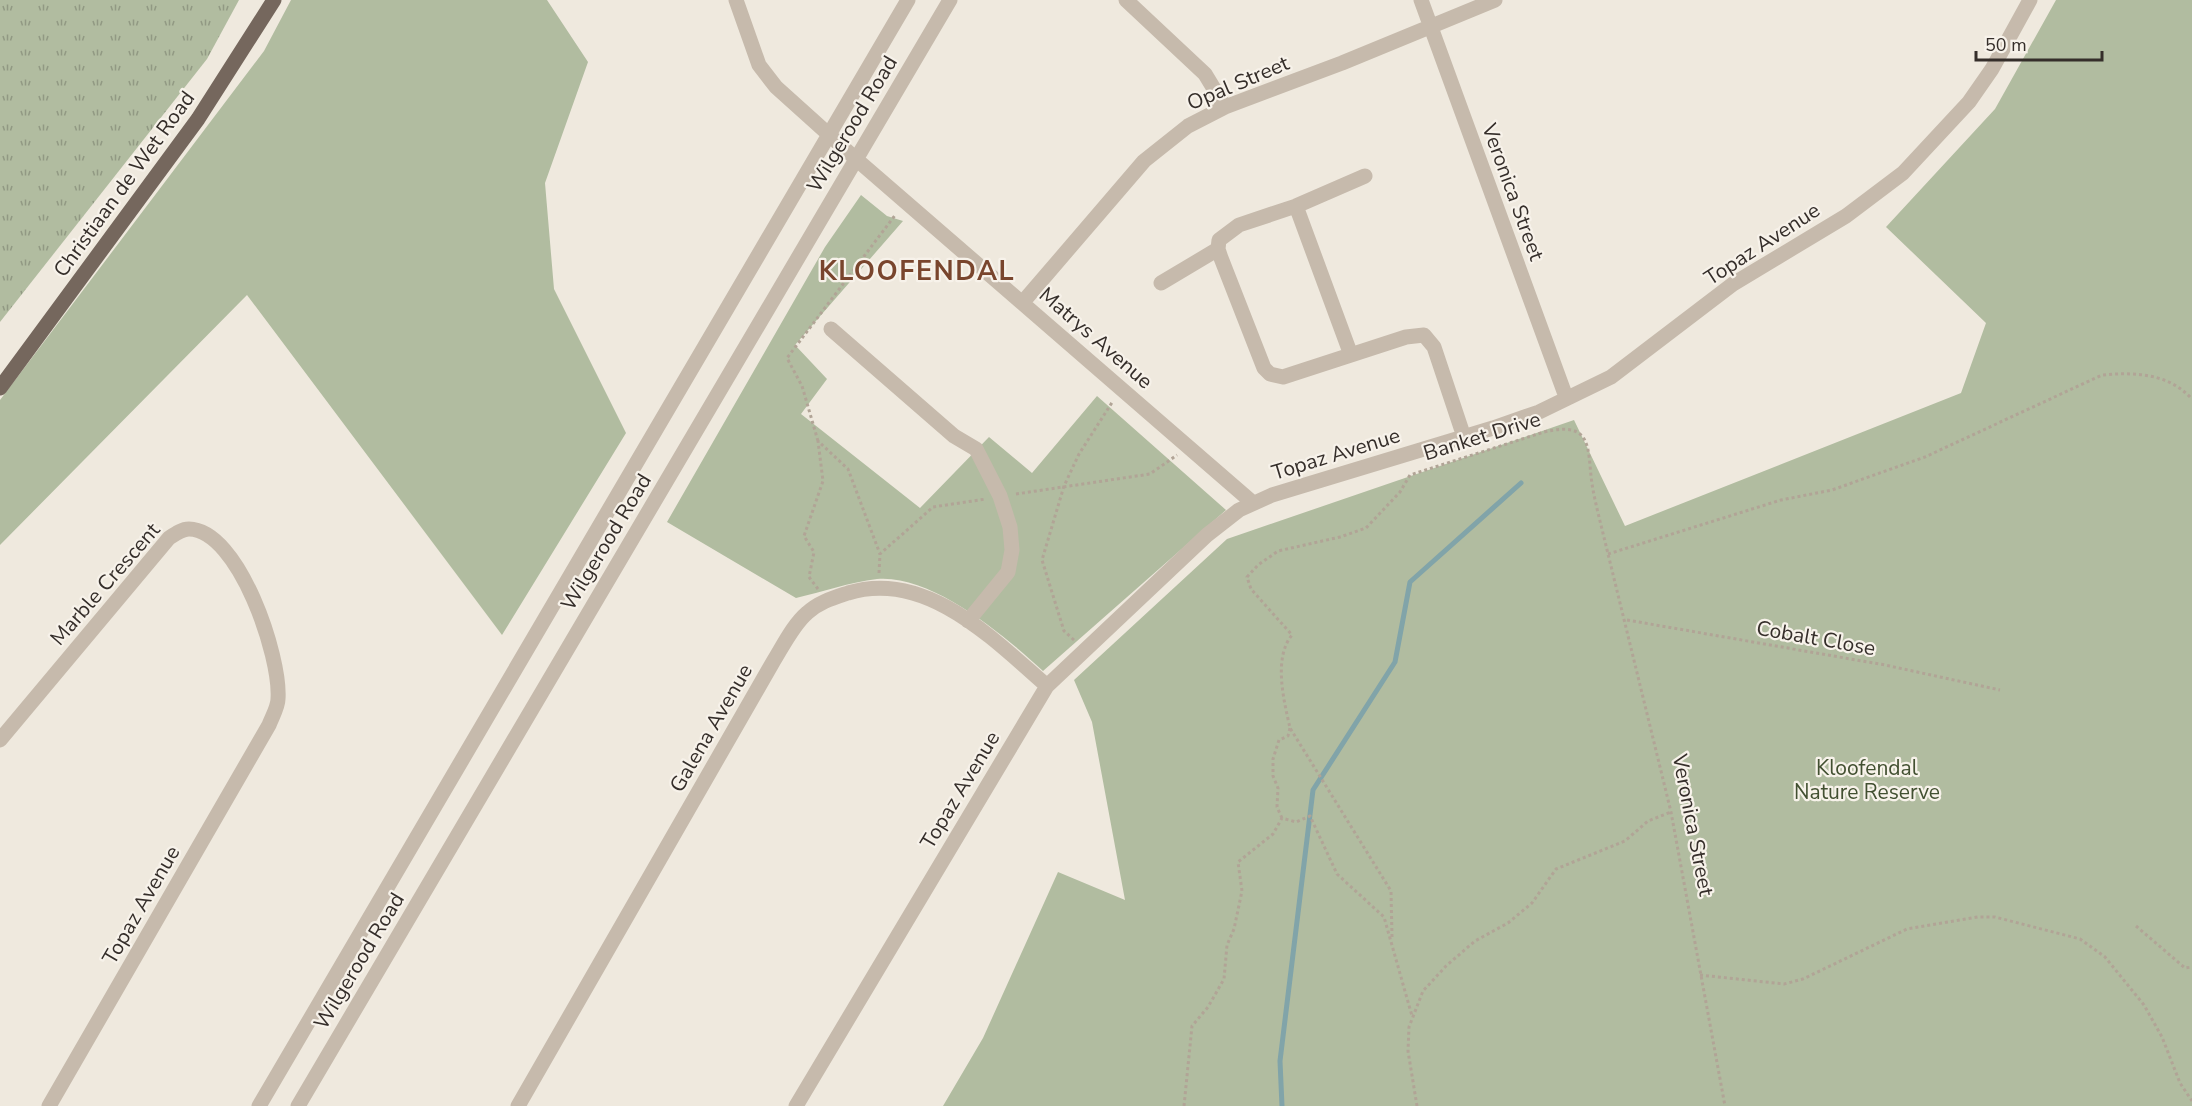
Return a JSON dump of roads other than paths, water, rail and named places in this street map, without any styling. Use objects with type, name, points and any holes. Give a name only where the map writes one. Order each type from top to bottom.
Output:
[{"type":"main road","name":"Christiaan de Wet Road","points":[[0,388],[198,118],[274,0]]},
{"type":"street","name":"Matrys Avenue","points":[[736,0],[752,50],[768,78],[855,159],[1253,503]]},
{"type":"street","name":"Wilgerood Road","points":[[258,1106],[908,0]]},
{"type":"street","name":"Wilgerood Road","points":[[297,1106],[950,0]]},
{"type":"street","points":[[1126,0],[1205,74],[1225,107]]},
{"type":"street","name":"Veronica Street","points":[[1421,0],[1566,397]]},
{"type":"street","name":"Opal Street","points":[[1023,302],[1144,161],[1188,126],[1225,107],[1342,63],[1495,0]]},
{"type":"street","name":"Topaz Avenue","points":[[796,1106],[1047,686],[1083,649],[1207,535],[1253,503],[1539,412],[1611,377],[1733,284],[1846,216],[1903,173],[1969,102],[1992,69],[2030,0]]},
{"type":"street","points":[[1365,176],[1296,206],[1239,225],[1219,240],[1218,249],[1264,368],[1270,374],[1282,377],[1416,334],[1428,338],[1434,347],[1464,437]]},
{"type":"street","points":[[1296,206],[1351,355]]},
{"type":"street","points":[[1161,283],[1218,249]]},
{"type":"street","points":[[831,329],[954,436],[976,449],[1000,496],[1010,527],[1012,550],[1008,572],[968,621]]},
{"type":"street","name":"Marble Crescent","points":[[0,740],[169,538],[186,528],[210,536],[231,559],[264,622],[276,664],[278,701],[269,725]]},
{"type":"street","name":"Galena Avenue","points":[[518,1106],[773,662],[807,613],[827,600],[878,587],[908,590],[940,604],[985,632],[1047,686]]},
{"type":"street","name":"Topaz Avenue","points":[[49,1106],[269,725]]},
{"type":"waterway","points":[[1282,1106],[1280,1061],[1313,790],[1395,662],[1410,582],[1521,483]]},
{"type":"district","name":"KLOOFENDAL","points":[[917,271]]},
{"type":"park label","name":"Kloofendal Nature Reserve","points":[[1867,780]]}]
